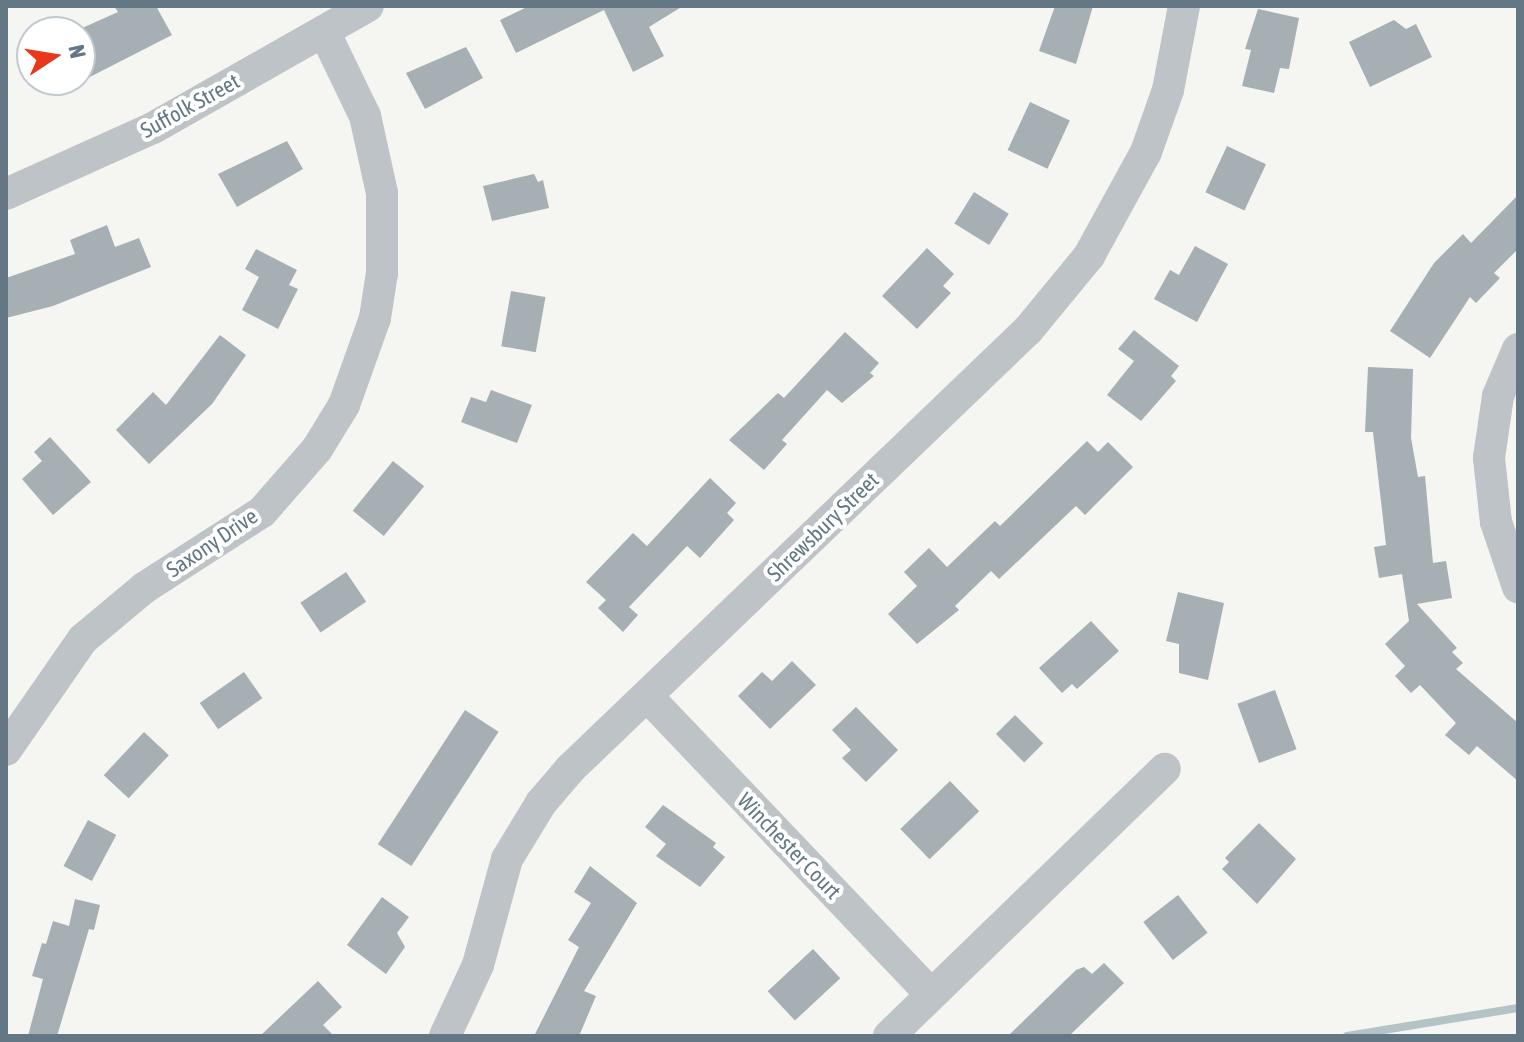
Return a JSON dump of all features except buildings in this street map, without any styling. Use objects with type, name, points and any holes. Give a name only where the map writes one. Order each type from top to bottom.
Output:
[{"type":"street","name":"Suffolk Street","points":[[6,194],[153,128],[368,6]]},
{"type":"street","name":"Shrewsbury Street","points":[[445,1036],[469,988],[507,859],[522,829],[570,769],[648,697],[1061,293],[1121,205],[1146,152],[1168,90],[1184,6]]},
{"type":"street","name":"Saxony Drive","points":[[6,750],[83,639],[144,588],[262,512],[317,449],[344,405],[375,318],[382,273],[382,193],[365,116],[324,31]]},
{"type":"street","points":[[1518,349],[1498,396],[1489,458],[1496,522],[1518,587]]},
{"type":"street","name":"Winchester Court","points":[[648,697],[931,994]]},
{"type":"street","points":[[889,1036],[1165,769]]},
{"type":"waterway","points":[[1347,1036],[1518,1008]]}]
